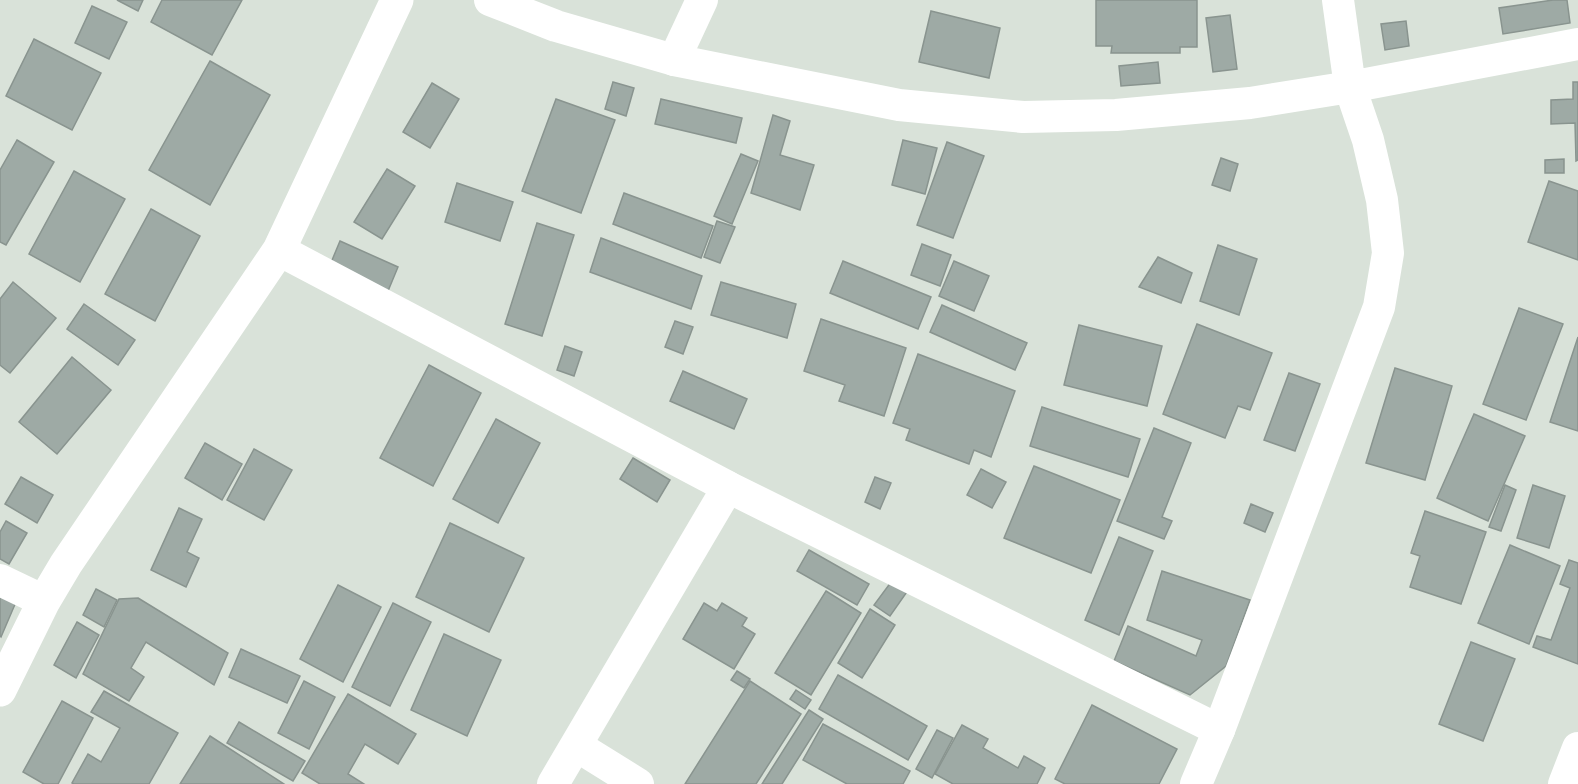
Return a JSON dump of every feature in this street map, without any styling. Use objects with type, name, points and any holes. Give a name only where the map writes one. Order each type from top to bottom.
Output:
[{"type":"street","points":[[0,690],[44,601],[73,554],[279,250],[397,0]]},
{"type":"street","points":[[490,0],[556,26],[674,60],[899,105],[1023,117],[1116,115],[1251,103],[1350,87],[1578,44]]},
{"type":"street","points":[[674,60],[702,0]]},
{"type":"street","points":[[1196,784],[1219,730],[1379,307],[1388,252],[1382,200],[1368,140],[1350,87],[1338,0]]},
{"type":"street","points":[[279,250],[728,487],[1219,730]]},
{"type":"street","points":[[553,784],[728,487]]},
{"type":"street","points":[[0,580],[44,601]]},
{"type":"street","points":[[577,746],[638,784]]},
{"type":"street","points":[[1564,784],[1578,748]]},
{"type":"building","points":[[117,0],[143,0],[138,11]]},
{"type":"building","points":[[162,0],[242,0],[212,55],[151,22]]},
{"type":"building","points":[[1096,0],[1197,0],[1197,47],[1180,47],[1180,53],[1111,53],[1112,46],[1096,46]]},
{"type":"building","points":[[1567,0],[1570,23],[1503,34],[1499,8]]},
{"type":"building","points":[[92,6],[127,22],[109,59],[75,43]]},
{"type":"building","points":[[931,11],[1000,28],[989,78],[919,62]]},
{"type":"building","points":[[1230,15],[1237,69],[1213,72],[1206,18]]},
{"type":"building","points":[[1406,21],[1409,46],[1385,50],[1381,24]]},
{"type":"building","points":[[34,39],[101,73],[72,130],[6,96]]},
{"type":"building","points":[[210,61],[270,95],[210,205],[149,170]]},
{"type":"building","points":[[1158,62],[1160,83],[1121,86],[1119,66]]},
{"type":"building","points":[[613,82],[634,88],[626,116],[605,109]]},
{"type":"building","points":[[1573,82],[1578,82],[1578,160],[1576,161],[1575,123],[1551,124],[1551,100],[1573,99]]},
{"type":"building","points":[[432,83],[459,99],[430,148],[403,132]]},
{"type":"building","points":[[556,99],[615,120],[581,213],[522,191]]},
{"type":"building","points":[[661,99],[742,118],[736,143],[655,124]]},
{"type":"building","points":[[773,115],[790,121],[780,155],[814,165],[800,210],[751,193]]},
{"type":"building","points":[[17,140],[54,162],[6,245],[0,242],[0,170]]},
{"type":"building","points":[[903,140],[937,148],[925,194],[892,185]]},
{"type":"building","points":[[947,142],[984,156],[953,238],[917,225]]},
{"type":"building","points":[[741,154],[758,161],[732,224],[714,216]]},
{"type":"building","points":[[1221,158],[1238,164],[1230,191],[1212,185]]},
{"type":"building","points":[[1564,159],[1564,173],[1545,173],[1545,160]]},
{"type":"building","points":[[387,169],[415,186],[382,239],[354,222]]},
{"type":"building","points":[[74,171],[125,199],[80,282],[29,254]]},
{"type":"building","points":[[1549,181],[1578,191],[1578,260],[1528,242]]},
{"type":"building","points":[[457,183],[513,202],[500,241],[445,222]]},
{"type":"building","points":[[624,193],[713,226],[701,258],[613,224]]},
{"type":"building","points":[[151,209],[200,236],[155,321],[105,294]]},
{"type":"building","points":[[717,221],[735,227],[720,263],[704,257]]},
{"type":"building","points":[[537,223],[574,235],[542,336],[505,324]]},
{"type":"building","points":[[601,238],[702,276],[691,309],[590,272]]},
{"type":"building","points":[[340,241],[398,267],[388,291],[330,265]]},
{"type":"building","points":[[922,244],[951,255],[940,286],[911,275]]},
{"type":"building","points":[[1218,245],[1257,259],[1239,315],[1200,301]]},
{"type":"building","points":[[1158,257],[1192,273],[1181,303],[1139,287]]},
{"type":"building","points":[[843,261],[931,297],[918,329],[830,293]]},
{"type":"building","points":[[954,261],[989,276],[974,311],[939,296]]},
{"type":"building","points":[[13,282],[56,318],[10,373],[0,365],[0,299]]},
{"type":"building","points":[[721,282],[796,304],[787,338],[711,315]]},
{"type":"building","points":[[84,304],[135,340],[118,365],[67,329]]},
{"type":"building","points":[[942,305],[1027,343],[1015,370],[930,332]]},
{"type":"building","points":[[1519,308],[1563,324],[1526,420],[1483,404]]},
{"type":"building","points":[[821,319],[906,348],[884,416],[839,401],[845,385],[804,371]]},
{"type":"building","points":[[675,321],[693,327],[683,354],[665,347]]},
{"type":"building","points":[[1197,324],[1272,353],[1250,410],[1238,406],[1225,438],[1163,414]]},
{"type":"building","points":[[1079,325],[1162,346],[1147,406],[1064,385]]},
{"type":"building","points":[[1578,337],[1578,431],[1550,422]]},
{"type":"building","points":[[565,346],[582,352],[574,376],[557,370]]},
{"type":"building","points":[[918,354],[1015,391],[991,457],[974,450],[969,464],[906,440],[910,429],[893,423]]},
{"type":"building","points":[[72,357],[111,390],[57,454],[19,422]]},
{"type":"building","points":[[429,365],[481,393],[433,486],[380,458]]},
{"type":"building","points":[[1395,368],[1452,386],[1425,480],[1366,463]]},
{"type":"building","points":[[683,371],[747,399],[734,429],[670,401]]},
{"type":"building","points":[[1289,373],[1320,384],[1295,451],[1264,440]]},
{"type":"building","points":[[1042,407],[1140,439],[1128,477],[1030,446]]},
{"type":"building","points":[[1474,414],[1525,436],[1488,521],[1437,498]]},
{"type":"building","points":[[496,419],[540,443],[498,523],[453,499]]},
{"type":"building","points":[[1154,428],[1191,443],[1162,517],[1172,521],[1164,539],[1117,521]]},
{"type":"building","points":[[205,443],[242,464],[222,500],[185,478]]},
{"type":"building","points":[[254,449],[292,470],[264,520],[227,500]]},
{"type":"building","points":[[633,458],[670,480],[657,502],[620,479]]},
{"type":"building","points":[[1034,466],[1120,500],[1091,573],[1004,538]]},
{"type":"building","points":[[981,469],[1006,482],[992,508],[967,495]]},
{"type":"building","points":[[21,477],[53,495],[37,523],[5,504]]},
{"type":"building","points":[[875,477],[891,483],[880,509],[865,502]]},
{"type":"building","points":[[1505,485],[1516,490],[1501,531],[1489,527]]},
{"type":"building","points":[[1533,485],[1565,496],[1549,548],[1517,538]]},
{"type":"building","points":[[1251,504],[1273,513],[1265,532],[1244,523]]},
{"type":"building","points":[[179,508],[202,519],[187,552],[199,558],[186,587],[151,570]]},
{"type":"building","points":[[1425,511],[1486,532],[1461,604],[1410,587],[1420,556],[1411,553]]},
{"type":"building","points":[[6,521],[27,533],[9,564],[0,559],[0,532]]},
{"type":"building","points":[[450,523],[524,558],[489,632],[416,597]]},
{"type":"building","points":[[1119,537],[1153,551],[1119,635],[1085,620]]},
{"type":"building","points":[[1510,545],[1560,566],[1529,644],[1478,623]]},
{"type":"building","points":[[809,550],[869,584],[857,605],[797,571]]},
{"type":"building","points":[[1569,560],[1578,563],[1578,664],[1533,647],[1537,636],[1551,640],[1570,588],[1560,584]]},
{"type":"building","points":[[1162,571],[1250,600],[1226,666],[1190,695],[1114,661],[1128,626],[1196,656],[1202,640],[1147,620]]},
{"type":"building","points":[[894,578],[909,589],[890,616],[874,605]]},
{"type":"building","points":[[338,585],[381,607],[343,682],[300,659]]},
{"type":"building","points":[[96,589],[117,600],[104,627],[83,615]]},
{"type":"building","points":[[826,591],[861,613],[811,695],[775,673]]},
{"type":"building","points":[[0,595],[16,602],[1,637],[0,636]]},
{"type":"building","points":[[138,598],[228,653],[214,685],[146,642],[131,668],[144,677],[129,701],[83,674],[119,599]]},
{"type":"building","points":[[393,603],[431,622],[390,706],[352,687]]},
{"type":"building","points":[[704,603],[717,611],[722,603],[747,618],[742,626],[755,634],[734,669],[683,639]]},
{"type":"building","points":[[870,609],[895,625],[862,678],[838,663]]},
{"type":"building","points":[[77,622],[99,635],[76,678],[54,665]]},
{"type":"building","points":[[444,634],[501,660],[467,736],[411,710]]},
{"type":"building","points":[[1471,642],[1515,659],[1483,741],[1439,724]]},
{"type":"building","points":[[241,649],[300,676],[287,703],[229,677]]},
{"type":"building","points":[[737,671],[750,679],[744,688],[731,680]]},
{"type":"building","points":[[838,675],[927,726],[908,760],[819,709]]},
{"type":"building","points":[[304,681],[335,697],[309,749],[278,733]]},
{"type":"building","points":[[750,681],[801,714],[756,784],[685,784]]},
{"type":"building","points":[[796,690],[811,700],[805,709],[790,699]]},
{"type":"building","points":[[104,691],[178,733],[149,784],[72,783],[88,754],[101,762],[120,728],[91,712]]},
{"type":"building","points":[[348,694],[416,734],[398,764],[365,744],[348,774],[364,784],[320,784],[302,773]]},
{"type":"building","points":[[62,701],[93,718],[58,784],[44,784],[23,772]]},
{"type":"building","points":[[1092,705],[1177,749],[1159,784],[1065,784],[1055,779]]},
{"type":"building","points":[[809,710],[823,719],[782,784],[762,784]]},
{"type":"building","points":[[239,722],[305,761],[293,781],[227,743]]},
{"type":"building","points":[[823,724],[910,771],[903,784],[847,784],[803,760]]},
{"type":"building","points":[[962,725],[988,739],[983,748],[1018,768],[1024,756],[1045,768],[1037,784],[953,784],[935,774]]},
{"type":"building","points":[[937,730],[953,738],[932,778],[916,769]]},
{"type":"building","points":[[210,736],[284,784],[180,784]]}]
